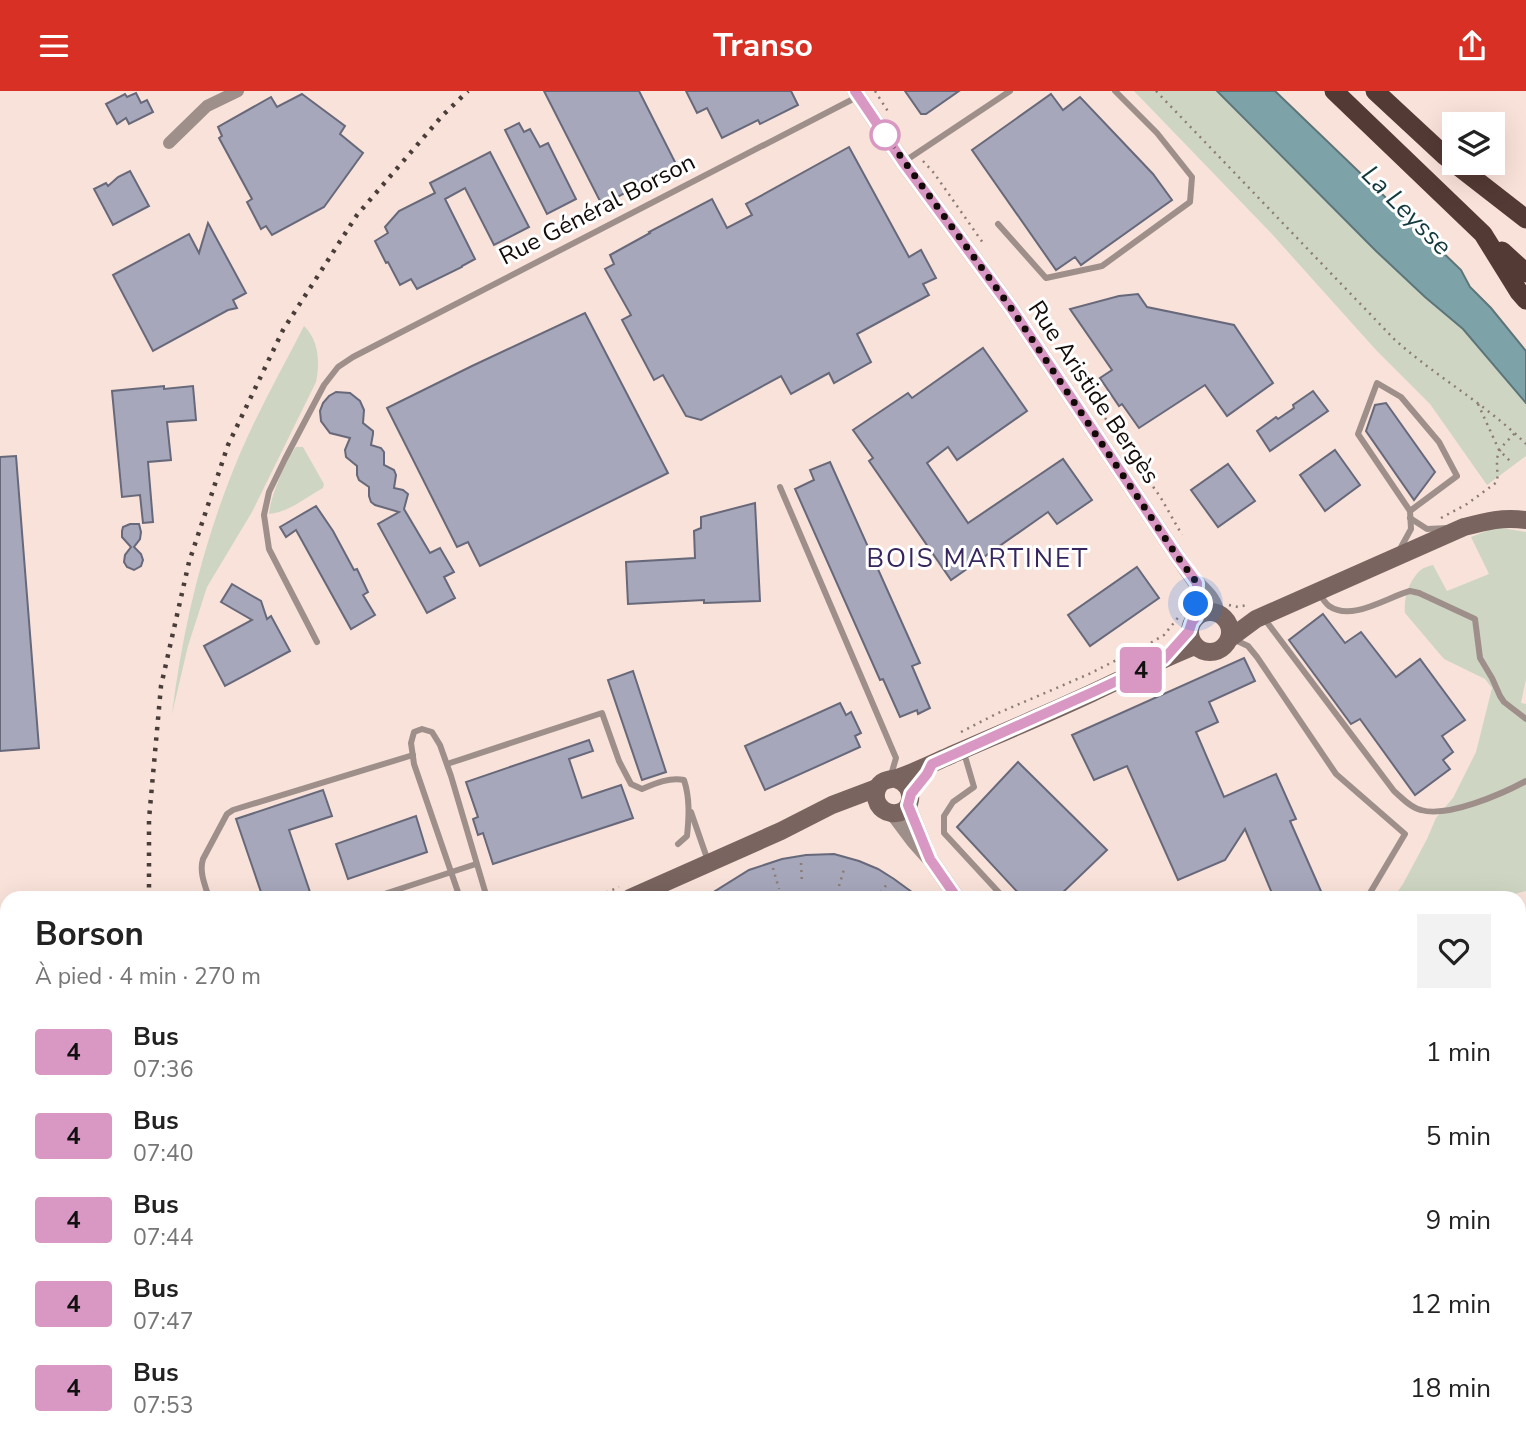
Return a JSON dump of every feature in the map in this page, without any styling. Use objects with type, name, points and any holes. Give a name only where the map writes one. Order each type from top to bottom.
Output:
[{"type":"highway","points":[[1375,91],[1526,233]]},
{"type":"highway","points":[[1341,97],[1526,273]]},
{"type":"highway","points":[[1439,151],[1526,219]]},
{"type":"highway","points":[[1483,234],[1526,300]]},
{"type":"main road","points":[[1229,639],[1259,617],[1464,527],[1494,519],[1526,520]]},
{"type":"main road","points":[[646,891],[781,831],[832,805],[932,764],[1164,659],[1193,632],[1207,612],[1221,616],[1259,617]]},
{"type":"main road","points":[[1193,632],[1207,653],[1214,652],[1226,645],[1231,632],[1221,616]]},
{"type":"main road","points":[[781,831],[853,806],[898,805],[927,774],[932,764]]},
{"type":"main road","points":[[888,782],[906,784],[898,805]]},
{"type":"main road","points":[[888,782],[876,798],[898,805]]},
{"type":"street","points":[[169,143],[207,106],[238,91]]},
{"type":"street","name":"Rue Aristide Bergès","points":[[857,94],[903,162],[1011,308],[1177,556],[1207,592],[1221,616]]},
{"type":"street","points":[[1193,632],[1197,583]]},
{"type":"street","points":[[898,805],[914,841],[952,891]]},
{"type":"lane","points":[[903,162],[1010,91]]},
{"type":"lane","points":[[998,224],[1046,278],[1102,266],[1190,201],[1192,177],[1157,134],[1115,91]]},
{"type":"lane","name":"Rue Général Borson","points":[[317,642],[269,549],[264,515],[269,492],[285,459],[324,385],[338,367],[353,356],[857,94]]},
{"type":"lane","points":[[1410,514],[1457,476],[1439,442],[1401,397],[1377,383],[1358,434],[1410,514],[1427,529],[1464,527]]},
{"type":"lane","points":[[780,487],[896,758],[888,782]]},
{"type":"lane","points":[[1393,559],[1411,529],[1410,514]]},
{"type":"lane","points":[[1318,592],[1327,605],[1340,611],[1355,611],[1410,591],[1475,619],[1480,658],[1504,702],[1526,719]]},
{"type":"lane","points":[[1259,617],[1394,791],[1419,810],[1450,810],[1505,792],[1526,781]]},
{"type":"lane","points":[[1229,639],[1248,646],[1336,774],[1405,834],[1371,891]]},
{"type":"lane","points":[[447,764],[602,713],[619,761],[631,784],[642,789],[676,778],[684,780],[688,792],[687,836],[678,844]]},
{"type":"lane","points":[[457,891],[414,764],[411,743],[414,732],[422,729],[432,732],[440,745],[485,891]]},
{"type":"lane","points":[[963,750],[974,787],[953,802],[944,816],[944,833],[998,891]]},
{"type":"lane","points":[[207,891],[201,865],[227,814],[233,810],[413,755]]},
{"type":"lane","points":[[688,804],[708,863]]},
{"type":"lane","points":[[394,891],[476,864]]},
{"type":"path","points":[[1156,91],[1394,339],[1502,422],[1526,444]]},
{"type":"path","points":[[1477,403],[1499,450],[1510,461]]},
{"type":"path","points":[[801,863],[802,884]]},
{"type":"path","points":[[839,886],[845,866]]},
{"type":"path","points":[[773,868],[779,889]]},
{"type":"path","points":[[882,891],[888,883]]},
{"type":"green space","points":[[1134,91],[1217,91],[1425,297],[1463,329],[1526,403],[1526,456],[1487,485],[1430,404],[1376,350],[1271,233]]},
{"type":"green space","points":[[304,326],[313,338],[317,352],[316,382],[252,512],[207,587],[188,646],[172,714],[196,583],[215,519],[246,439]]},
{"type":"green space","points":[[296,447],[303,447],[324,484],[323,488],[290,508],[269,514],[279,479]]},
{"type":"green space","points":[[1496,527],[1526,532],[1526,679],[1521,703],[1526,704],[1526,891],[1398,891],[1436,818],[1453,798],[1476,752],[1492,688],[1485,679],[1444,659],[1405,613],[1406,595],[1418,573],[1432,565],[1447,591],[1489,574],[1471,537]]},
{"type":"water","points":[[1217,91],[1275,91],[1461,270],[1470,287],[1526,351],[1526,403],[1463,329],[1376,251]]},
{"type":"building","points":[[544,91],[639,91],[677,166],[602,205]]},
{"type":"building","points":[[686,91],[791,91],[798,105],[760,124],[758,120],[722,138],[707,108],[697,113]]},
{"type":"building","points":[[905,91],[959,91],[926,114],[921,114]]},
{"type":"building","points":[[136,93],[141,103],[147,100],[153,112],[129,124],[126,118],[117,124],[106,104],[125,94],[127,97]]},
{"type":"building","points":[[302,94],[345,126],[340,134],[363,153],[324,207],[272,235],[266,226],[261,229],[247,202],[252,199],[219,138],[222,136],[218,127],[271,97],[277,107]]},
{"type":"building","points":[[1051,94],[1063,110],[1080,97],[1153,174],[1172,200],[1081,265],[1075,257],[1056,270],[972,150]]},
{"type":"building","points":[[519,123],[524,132],[530,129],[540,147],[548,143],[576,199],[547,214],[505,130]]},
{"type":"building","points":[[849,147],[909,257],[921,250],[936,278],[923,284],[929,295],[857,334],[871,362],[834,383],[829,373],[791,394],[781,376],[701,420],[686,416],[663,375],[654,380],[622,320],[631,315],[605,269],[614,264],[610,255],[712,199],[727,228],[752,215],[746,204]]},
{"type":"building","points":[[490,152],[529,227],[494,245],[465,188],[445,199],[475,259],[417,289],[411,279],[400,285],[375,241],[388,233],[385,227],[399,211],[435,193],[430,183]]},
{"type":"building","points":[[130,171],[149,206],[113,225],[94,189],[106,183],[108,186]]},
{"type":"building","points":[[208,223],[246,293],[233,300],[237,308],[228,310],[153,351],[113,275],[189,234],[199,253]]},
{"type":"building","points":[[1138,294],[1147,307],[1234,325],[1273,383],[1227,416],[1205,385],[1139,428],[1122,404],[1119,406],[1100,378],[1112,370],[1070,309],[1119,296]]},
{"type":"building","points":[[585,313],[668,473],[480,566],[468,542],[457,547],[387,408]]},
{"type":"building","points":[[983,348],[1027,411],[957,460],[948,447],[927,463],[968,523],[1063,459],[1092,500],[1057,524],[1048,512],[951,580],[869,461],[873,458],[853,430],[908,393],[912,398]]},
{"type":"building","points":[[164,386],[164,389],[193,386],[196,420],[167,422],[171,460],[148,462],[153,522],[143,523],[140,495],[122,497],[112,391]]},
{"type":"building","points":[[1313,391],[1328,411],[1270,451],[1257,431],[1294,408],[1293,405]]},
{"type":"building","points":[[336,392],[350,393],[360,401],[364,410],[363,423],[373,431],[371,445],[381,448],[384,452],[384,465],[394,470],[394,488],[408,494],[404,509],[430,553],[440,548],[454,572],[444,577],[455,598],[427,613],[378,524],[399,512],[371,502],[369,487],[359,480],[357,466],[346,457],[345,450],[350,438],[330,433],[321,421],[323,403]]},
{"type":"building","points":[[1386,403],[1435,472],[1414,500],[1366,431],[1375,405]]},
{"type":"building","points":[[1335,450],[1360,485],[1325,511],[1300,475]]},
{"type":"building","points":[[16,456],[39,748],[0,751],[0,457]]},
{"type":"building","points":[[830,462],[920,663],[912,666],[930,708],[918,714],[917,710],[900,717],[883,679],[880,680],[795,489],[814,480],[810,470]]},
{"type":"building","points":[[1228,464],[1255,501],[1218,527],[1191,490]]},
{"type":"building","points":[[755,503],[760,601],[704,603],[704,600],[628,604],[626,562],[695,558],[694,531],[701,528],[701,517]]},
{"type":"building","points":[[316,506],[354,570],[357,569],[368,592],[363,595],[375,615],[351,629],[296,530],[286,537],[280,527]]},
{"type":"building","points":[[139,524],[141,532],[134,547],[143,560],[141,566],[134,570],[124,562],[131,547],[122,537],[122,531],[123,527]]},
{"type":"building","points":[[1137,567],[1159,598],[1090,646],[1068,615]]},
{"type":"building","points":[[232,584],[261,601],[267,619],[271,616],[290,651],[225,686],[204,646],[252,620],[221,602]]},
{"type":"building","points":[[1323,614],[1345,643],[1361,632],[1396,677],[1420,659],[1465,720],[1442,736],[1453,752],[1443,760],[1450,769],[1415,795],[1360,719],[1351,724],[1289,640]]},
{"type":"building","points":[[1244,658],[1255,681],[1209,702],[1218,722],[1196,732],[1224,797],[1276,774],[1296,819],[1290,821],[1321,891],[1271,891],[1245,829],[1225,860],[1178,880],[1127,766],[1094,780],[1072,735]]},
{"type":"building","points":[[633,671],[666,772],[642,780],[608,680]]},
{"type":"building","points":[[840,703],[846,715],[851,712],[861,733],[855,736],[860,747],[765,790],[745,746]]},
{"type":"building","points":[[589,740],[593,751],[569,759],[582,798],[621,785],[633,818],[493,864],[483,833],[478,835],[473,819],[478,817],[466,782]]},
{"type":"building","points":[[1018,762],[1107,850],[1064,891],[1016,891],[957,827]]},
{"type":"building","points":[[323,790],[332,816],[289,830],[310,891],[261,891],[236,819]]},
{"type":"building","points":[[416,816],[427,852],[348,879],[336,844]]},
{"type":"building","points":[[834,854],[859,861],[878,869],[910,891],[715,891],[749,870],[782,859]]},
{"type":"railway","points":[[149,891],[149,819],[161,686],[189,562],[228,445],[283,330],[357,215],[442,116],[468,91]]},
{"type":"bus line","name":"4","points":[[855,91],[903,162],[1011,308],[1197,583],[1196,617],[1189,631],[1164,659],[932,764],[911,794],[908,805],[930,859],[952,891]]},
{"type":"district","name":"BOIS MARTINET","points":[[978,558]]},
{"type":"route","points":[[885,135],[1011,308],[1197,583],[1196,604]]},
{"type":"water label","name":"La Leysse","points":[[1407,210]]}]
